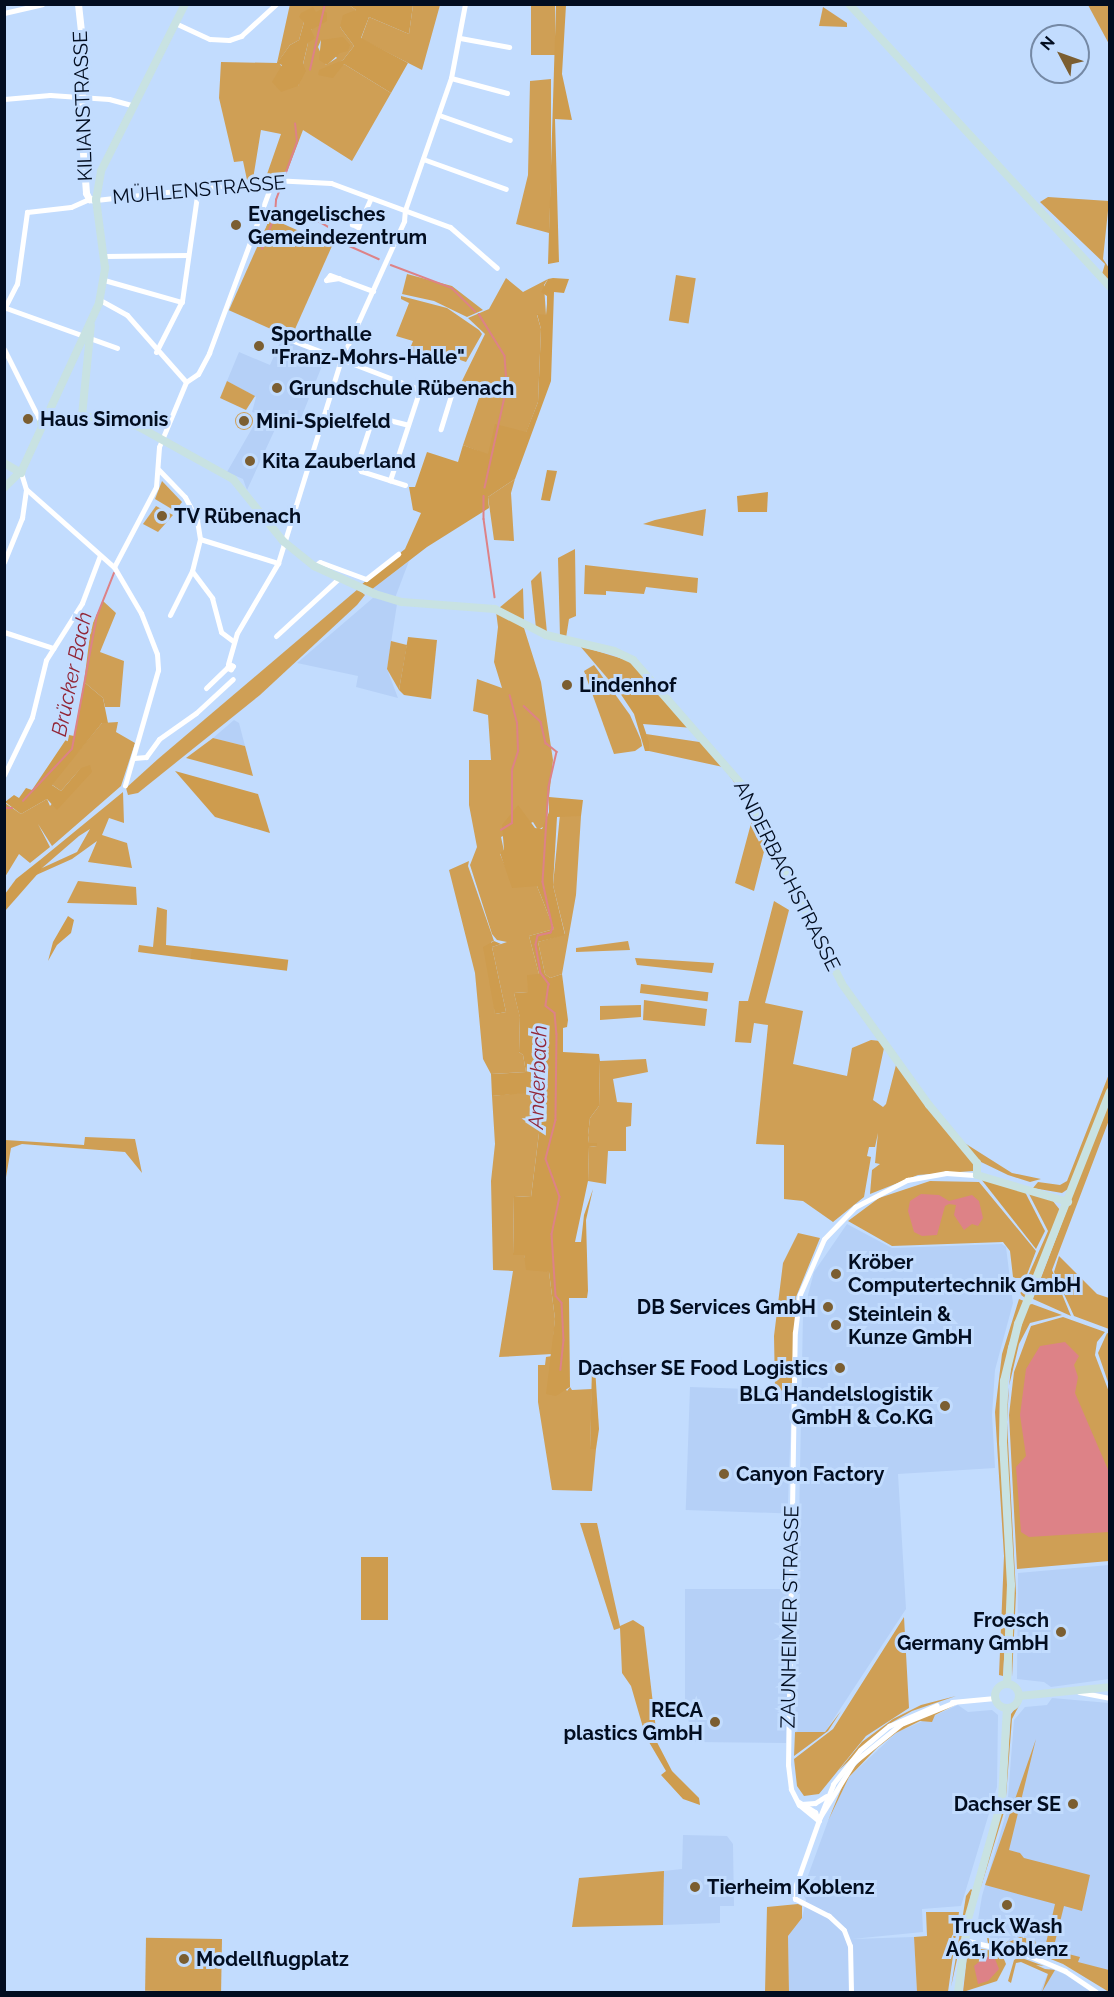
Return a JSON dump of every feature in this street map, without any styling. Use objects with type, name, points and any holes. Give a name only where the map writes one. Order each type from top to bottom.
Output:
[{"type":"main road","points":[[82,416],[86,336],[100,300],[104,280],[105,256],[93,199],[103,164],[185,4]]},
{"type":"main road","points":[[849,4],[1110,287]]},
{"type":"main road","points":[[4,488],[21,473],[41,423],[86,336]]},
{"type":"main road","name":"ANDERBACHSTRASSE","points":[[41,423],[82,416],[132,423],[233,479],[283,541],[314,566],[375,594],[402,602],[495,609],[546,635],[622,654],[642,668],[743,786],[842,984],[929,1105],[977,1163],[977,1175]]},
{"type":"main road","points":[[4,464],[21,473]]},
{"type":"main road","points":[[1007,1684],[1011,1585],[1003,1443],[1004,1381],[1018,1324],[1110,1092]]},
{"type":"main road","name":"ZAUNHEIMER STRASSE","points":[[977,1175],[1068,1202]]},
{"type":"main road","points":[[1007,1684],[1016,1687],[1020,1696],[1017,1703],[1007,1708],[995,1698],[998,1688],[1007,1684]]},
{"type":"main road","points":[[1020,1696],[1110,1687]]},
{"type":"main road","points":[[958,1992],[964,1940],[974,1896],[1002,1799],[1007,1708]]},
{"type":"street","points":[[4,13],[42,4]]},
{"type":"street","name":"KILIANSTRASSE","points":[[78,4],[83,97],[81,135],[93,199]]},
{"type":"street","points":[[175,23],[210,39],[229,40],[241,36],[276,4]]},
{"type":"street","points":[[206,688],[228,666],[233,641],[278,563],[341,360],[404,221],[405,210],[451,78],[465,4]]},
{"type":"street","points":[[460,38],[509,47]]},
{"type":"street","points":[[451,78],[507,93]]},
{"type":"street","points":[[4,99],[83,97],[132,105]]},
{"type":"street","points":[[439,115],[510,140]]},
{"type":"street","points":[[423,159],[506,189]]},
{"type":"street","points":[[114,567],[153,495],[159,470],[162,441],[186,382],[198,374],[209,353],[279,180]]},
{"type":"street","name":"MÜHLENSTRASSE","points":[[5,308],[17,284],[27,212],[71,207],[93,199],[279,180],[330,183],[405,210],[463,235],[497,268]]},
{"type":"street","points":[[156,352],[182,302],[198,189]]},
{"type":"street","points":[[361,220],[371,198]]},
{"type":"street","points":[[105,256],[188,255]]},
{"type":"street","points":[[339,278],[373,291]]},
{"type":"street","points":[[104,280],[182,302]]},
{"type":"street","points":[[100,300],[127,315],[156,352],[174,367],[186,382]]},
{"type":"street","points":[[5,308],[117,348]]},
{"type":"street","points":[[291,340],[416,388],[426,384],[452,392],[441,429]]},
{"type":"street","points":[[4,349],[41,423]]},
{"type":"street","points":[[390,480],[418,392],[416,388]]},
{"type":"street","points":[[405,485],[358,468],[363,441],[373,416],[408,425]]},
{"type":"street","points":[[159,470],[189,502],[197,519],[200,539],[192,571],[170,615]]},
{"type":"street","points":[[4,562],[22,518],[26,489],[21,473]]},
{"type":"street","points":[[26,489],[66,521],[114,567],[141,613],[158,670],[125,785]]},
{"type":"street","points":[[200,539],[278,563]]},
{"type":"street","points":[[314,566],[320,562],[366,579],[398,554]]},
{"type":"street","points":[[4,775],[32,717],[41,674],[53,648],[82,603],[100,555]]},
{"type":"street","points":[[192,571],[212,598],[221,632],[233,641]]},
{"type":"street","points":[[276,636],[339,578]]},
{"type":"street","points":[[4,632],[53,648]]},
{"type":"street","points":[[134,758],[146,757],[159,739],[196,713],[233,679]]},
{"type":"street","name":"ZAUNHEIMER STRASSE","points":[[819,1819],[815,1812],[798,1802],[789,1783],[788,1759],[795,1332],[802,1287],[825,1237],[861,1203],[894,1185],[919,1177],[977,1175]]},
{"type":"street","points":[[1072,1690],[1110,1698]]},
{"type":"street","points":[[851,1992],[850,1946],[844,1930],[793,1894],[827,1795],[852,1758],[881,1732],[921,1710],[955,1702],[995,1698]]},
{"type":"street","points":[[819,1819],[844,1775],[870,1746],[901,1724],[955,1702]]},
{"type":"street","points":[[798,1802],[815,1803],[827,1795]]},
{"type":"street","points":[[964,1940],[1030,1956],[1065,1971],[1096,1992]]},
{"type":"shaded area","points":[[290,4],[349,5],[356,10],[340,27],[354,46],[343,60],[318,75],[344,64],[391,93],[352,161],[303,130],[285,177],[266,177],[281,134],[261,130],[253,179],[247,180],[243,161],[234,162],[219,98],[221,62],[277,63]],"holes":[[[304,22],[320,22],[311,30],[298,86],[278,62],[290,45],[299,40]],[[321,40],[337,58],[326,65],[318,47]]]},
{"type":"shaded area","points":[[556,4],[566,5],[562,74],[572,120],[555,119],[559,262],[548,264]]},
{"type":"shaded area","points":[[349,5],[413,5],[409,34],[369,17],[361,38],[408,63],[391,93],[344,64],[333,78],[318,75],[319,70],[343,60],[354,46],[340,27],[343,15],[356,10]]},
{"type":"shaded area","points":[[413,5],[440,5],[422,70],[361,39],[369,17],[409,34]]},
{"type":"shaded area","points":[[531,5],[555,5],[555,55],[531,55]]},
{"type":"shaded area","points":[[1088,5],[1109,5],[1109,44]]},
{"type":"shaded area","points":[[313,7],[316,12],[322,9],[327,13],[327,21],[311,30],[315,38],[308,43],[303,64],[306,71],[298,86],[281,92],[272,82],[282,65],[277,63],[290,45],[299,40],[304,22],[299,17],[301,13]]},
{"type":"shaded area","points":[[823,7],[847,23],[847,27],[819,26]]},
{"type":"shaded area","points":[[343,37],[350,45],[348,51],[340,53],[327,65],[319,60],[321,40]]},
{"type":"shaded area","points":[[551,79],[549,233],[516,224],[528,175],[530,81]]},
{"type":"shaded area","points":[[1048,197],[1109,201],[1103,259],[1109,268],[1109,281],[1102,274],[1105,264],[1040,202]]},
{"type":"shaded area","points":[[270,218],[332,246],[291,338],[229,310]]},
{"type":"shaded area","points":[[407,274],[452,286],[483,310],[467,317],[434,301],[402,294]]},
{"type":"shaded area","points":[[676,275],[696,278],[689,324],[669,320]]},
{"type":"shaded area","points":[[506,278],[523,292],[548,279],[544,285],[546,315],[537,315],[541,329],[538,402],[526,433],[488,455],[463,445],[481,392],[460,385],[485,334],[468,318],[489,309]]},
{"type":"shaded area","points":[[548,279],[569,279],[564,293],[554,292],[551,381],[515,479],[488,497],[489,508],[427,547],[371,590],[361,585],[405,549],[421,513],[413,510],[409,487],[415,487],[427,452],[458,462],[463,445],[488,454],[495,424],[526,432],[538,402],[541,329],[537,314],[546,315],[547,296],[541,292]]},
{"type":"shaded area","points":[[401,296],[447,308],[479,330],[482,334],[466,362],[446,355],[441,365],[416,361],[409,351],[413,341],[396,336],[409,303],[401,299]]},
{"type":"shaded area","name":"Grundschule Rübenach","points":[[282,338],[326,356],[297,428],[252,412],[256,397],[227,381],[239,352],[270,365]]},
{"type":"shaded area","points":[[227,381],[255,396],[246,410],[220,398]]},
{"type":"shaded area","name":"Mini-Spielfeld","points":[[240,412],[248,412],[253,417],[251,428],[240,430],[235,425],[235,417]]},
{"type":"shaded area","points":[[258,418],[277,425],[247,490],[243,479],[227,472]]},
{"type":"shaded area","points":[[547,470],[557,471],[550,501],[541,500]]},
{"type":"shaded area","points":[[515,479],[511,493],[514,541],[494,540],[488,497]]},
{"type":"shaded area","points":[[162,481],[182,502],[175,511],[155,499]]},
{"type":"shaded area","points":[[768,492],[767,512],[738,512],[737,496]]},
{"type":"shaded area","points":[[156,506],[173,515],[158,532],[143,524]]},
{"type":"shaded area","points":[[706,509],[703,536],[643,524],[655,520]]},
{"type":"shaded area","points":[[575,549],[576,616],[569,619],[566,638],[560,637],[558,558]]},
{"type":"shaded area","points":[[409,561],[395,598],[371,590]]},
{"type":"shaded area","points":[[585,565],[698,578],[697,593],[646,587],[644,594],[606,591],[606,595],[584,594]]},
{"type":"shaded area","points":[[541,571],[547,633],[536,628],[531,581]]},
{"type":"shaded area","points":[[523,588],[524,621],[499,608]]},
{"type":"shaded area","points":[[358,589],[365,595],[357,605],[260,695],[138,793],[128,795],[126,788],[158,759]]},
{"type":"shaded area","points":[[374,597],[397,604],[387,669],[398,698],[356,687],[358,676],[297,663]]},
{"type":"shaded area","points":[[103,601],[116,613],[100,652],[124,661],[120,707],[105,707],[103,698],[84,682],[91,627]]},
{"type":"shaded area","points":[[496,611],[524,628],[541,682],[553,760],[546,825],[538,830],[533,822],[501,837],[504,851],[500,854],[506,868],[537,886],[554,929],[529,936],[539,974],[528,992],[514,993],[520,1017],[519,1052],[523,1055],[526,1072],[491,1074],[483,1059],[475,973],[449,870],[469,861],[468,866],[494,941],[491,942],[495,1014],[506,1012],[492,947],[507,942],[497,940],[492,934],[470,865],[477,847],[469,805],[469,760],[491,760],[488,715],[473,711],[477,679],[502,688],[494,662],[498,627]]},
{"type":"shaded area","points":[[408,637],[437,640],[431,699],[404,695],[399,690]]},
{"type":"shaded area","points":[[391,641],[407,645],[399,690],[387,669]]},
{"type":"shaded area","points":[[580,646],[633,662],[661,691],[620,693]]},
{"type":"shaded area","points":[[594,665],[630,715],[642,746],[635,751],[614,754],[584,671]]},
{"type":"shaded area","points":[[84,682],[103,698],[108,723],[102,723],[52,785],[61,791],[81,768],[90,765],[92,772],[57,810],[47,799],[21,814],[5,802],[14,795],[19,798],[26,788],[32,790],[69,735],[74,736]]},
{"type":"shaded area","points":[[661,691],[693,728],[643,724],[649,742],[649,751],[645,751],[634,714],[620,693]]},
{"type":"shaded area","points":[[234,720],[239,723],[245,746],[213,738]]},
{"type":"shaded area","points":[[118,722],[116,732],[135,743],[121,786],[52,846],[38,824],[50,847],[30,863],[19,854],[5,877],[5,803],[21,814],[47,799],[50,806],[81,768],[61,791],[51,784],[102,723]]},
{"type":"shaded area","points":[[646,734],[706,743],[739,784],[767,840],[754,891],[735,883],[753,816],[734,782],[723,767],[649,751]]},
{"type":"shaded area","points":[[213,738],[245,746],[253,776],[186,758]]},
{"type":"shaded area","points":[[175,771],[258,794],[270,833],[215,817]]},
{"type":"shaded area","points":[[123,792],[124,823],[109,818],[102,835],[127,843],[132,868],[88,862],[97,841],[72,859],[34,876],[40,870],[40,860]],"holes":[[[90,829],[77,852],[42,868]]]},
{"type":"shaded area","points":[[549,797],[583,800],[581,816],[557,817],[553,885],[565,935],[538,942],[545,974],[550,978],[562,974],[568,1020],[567,1027],[563,1028],[563,1052],[599,1054],[600,1061],[599,1106],[590,1118],[588,1135],[589,1143],[597,1143],[597,1146],[589,1147],[588,1181],[575,1242],[581,1242],[584,1215],[593,1189],[586,1220],[588,1291],[587,1298],[569,1298],[570,1387],[556,1396],[546,1394],[555,1319],[549,1272],[526,1270],[524,1255],[513,1255],[514,1196],[531,1197],[540,1125],[539,1092],[492,1096],[491,1074],[526,1072],[523,1055],[519,1052],[520,1018],[514,993],[528,992],[527,975],[539,974],[529,936],[554,929],[537,886],[512,888],[500,853],[504,850],[502,825],[518,805],[535,828],[542,829],[549,812]]},
{"type":"shaded area","points":[[560,814],[581,816],[576,895],[562,974],[550,978],[545,974],[538,942],[565,934],[553,885]]},
{"type":"shaded area","points":[[40,860],[41,870],[5,911],[5,894],[16,879]]},
{"type":"shaded area","points":[[78,881],[136,887],[137,905],[67,903]]},
{"type":"shaded area","points":[[774,901],[789,910],[765,1003],[803,1011],[793,1064],[847,1076],[852,1048],[871,1040],[880,1041],[884,1048],[873,1100],[883,1107],[886,1104],[896,1065],[974,1162],[973,1171],[918,1175],[870,1194],[872,1170],[880,1164],[875,1163],[878,1133],[875,1147],[869,1147],[867,1156],[871,1157],[864,1197],[833,1222],[803,1201],[784,1199],[784,1145],[756,1144],[768,1025],[754,1023],[751,1043],[735,1042],[739,1001],[748,1001]]},
{"type":"shaded area","points":[[157,907],[167,910],[166,945],[192,948],[192,959],[138,952],[139,945],[153,947]]},
{"type":"shaded area","points":[[68,916],[74,920],[71,933],[57,945],[48,961],[53,942]]},
{"type":"shaded area","points":[[494,941],[501,944],[492,947],[506,1012],[495,1014],[483,947]]},
{"type":"shaded area","points":[[628,941],[630,950],[576,952],[576,948]]},
{"type":"shaded area","points":[[192,948],[288,960],[287,971],[191,959]]},
{"type":"shaded area","points":[[635,958],[714,963],[712,973],[637,965]]},
{"type":"shaded area","points":[[641,984],[708,992],[707,1001],[640,993]]},
{"type":"shaded area","points":[[644,1000],[707,1009],[705,1026],[643,1020]]},
{"type":"shaded area","points":[[641,1005],[641,1017],[600,1020],[600,1006]]},
{"type":"shaded area","points":[[646,1059],[648,1072],[613,1079],[617,1102],[632,1103],[631,1126],[626,1127],[626,1151],[608,1151],[606,1184],[588,1181],[589,1147],[597,1146],[589,1143],[588,1135],[590,1118],[599,1106],[600,1061]]},
{"type":"shaded area","points":[[1109,1074],[1109,1086],[1068,1189],[1062,1193],[1033,1188],[1038,1182],[1060,1185],[1067,1181]]},
{"type":"shaded area","points":[[539,1091],[540,1125],[531,1197],[514,1196],[513,1255],[524,1255],[526,1262],[549,1272],[555,1319],[552,1354],[499,1357],[513,1271],[493,1270],[491,1181],[495,1144],[492,1096]]},
{"type":"shaded area","points":[[1109,1099],[1109,1120],[1052,1270],[1071,1316],[1033,1299]]},
{"type":"shaded area","points":[[85,1137],[135,1139],[142,1173],[125,1152],[22,1144],[11,1148],[5,1183],[5,1140],[84,1145]]},
{"type":"shaded area","points":[[963,1142],[1012,1173],[1041,1179],[1030,1182],[1008,1175],[979,1161]]},
{"type":"shaded area","points":[[981,1179],[1025,1192],[1045,1231],[1036,1249]]},
{"type":"shaded area","points":[[930,1181],[979,1182],[1036,1251],[1026,1277],[1021,1280],[1013,1277],[1010,1251],[1003,1242],[892,1246],[848,1221],[879,1198]]},
{"type":"shaded area","points":[[921,1194],[939,1195],[949,1201],[972,1195],[979,1201],[983,1218],[978,1226],[972,1224],[964,1230],[954,1215],[956,1205],[949,1204],[945,1206],[937,1235],[922,1236],[914,1232],[908,1211],[910,1201]]},
{"type":"shaded area","points":[[1029,1194],[1052,1200],[1060,1210],[1025,1298],[1020,1294],[1048,1231]]},
{"type":"shaded area","points":[[847,1224],[892,1248],[1002,1244],[1006,1247],[1013,1303],[995,1370],[992,1415],[995,1468],[898,1474],[906,1609],[825,1732],[795,1732],[803,1314],[814,1272]]},
{"type":"shaded area","points":[[798,1233],[820,1238],[796,1297],[792,1391],[775,1390],[774,1336],[783,1263]]},
{"type":"shaded area","points":[[1059,1256],[1097,1294],[1109,1298],[1109,1329],[1074,1316],[1054,1272]]},
{"type":"shaded area","points":[[1019,1299],[1024,1301],[1008,1347],[1000,1409],[1008,1591],[1003,1676],[999,1675],[1004,1556],[995,1412],[1002,1354]]},
{"type":"shaded area","points":[[1032,1304],[1062,1315],[1030,1323],[1019,1344],[1009,1386],[1013,1350],[1028,1305]]},
{"type":"shaded area","points":[[1063,1317],[1105,1332],[1097,1342],[1095,1355],[1109,1392],[1109,1561],[1017,1569],[1009,1415],[1014,1372],[1031,1326]]},
{"type":"shaded area","points":[[1107,1333],[1109,1334],[1109,1385],[1098,1353]]},
{"type":"shaded area","points":[[1065,1342],[1079,1356],[1074,1365],[1078,1377],[1075,1393],[1109,1472],[1109,1532],[1029,1537],[1021,1532],[1016,1467],[1026,1456],[1020,1415],[1026,1369],[1040,1346]]},
{"type":"shaded area","points":[[552,1356],[551,1363],[567,1391],[570,1387],[572,1390],[592,1389],[590,1448],[596,1449],[592,1491],[552,1490],[538,1402],[538,1365],[545,1365],[546,1357]]},
{"type":"shaded area","points":[[592,1367],[595,1368],[599,1429],[596,1449],[590,1449]]},
{"type":"shaded area","points":[[690,1387],[792,1391],[788,1513],[686,1510]]},
{"type":"shaded area","points":[[1009,1387],[1007,1422],[1016,1593],[1012,1677],[1005,1423]]},
{"type":"shaded area","points":[[580,1523],[597,1523],[620,1626],[633,1620],[644,1627],[657,1738],[652,1739],[647,1723],[642,1724],[631,1686],[622,1673],[620,1628],[614,1630]]},
{"type":"shaded area","points":[[361,1557],[388,1557],[388,1620],[361,1620]]},
{"type":"shaded area","points":[[1109,1565],[1109,1679],[1051,1687],[1044,1682],[1017,1679],[1018,1573]]},
{"type":"shaded area","points":[[685,1589],[789,1589],[786,1743],[693,1742],[685,1704]]},
{"type":"shaded area","points":[[904,1617],[909,1708],[866,1736],[819,1794],[804,1796],[797,1786],[794,1759],[833,1729]]},
{"type":"shaded area","points":[[956,1696],[912,1711],[889,1724],[839,1770],[862,1742],[893,1719],[921,1705]]},
{"type":"shaded area","points":[[1052,1698],[1109,1703],[1109,1991],[1080,1969],[1037,1951],[1035,1940],[1020,1937],[1009,1942],[994,1941],[977,1926],[982,1896],[1007,1810],[1014,1720],[1025,1707],[1047,1705]]},
{"type":"shaded area","points":[[1022,1700],[1012,1719],[1005,1809],[980,1890],[1005,1793],[1011,1714]]},
{"type":"shaded area","points":[[959,1703],[935,1715],[932,1722],[920,1721],[896,1733],[877,1748],[849,1777],[828,1821],[847,1775],[876,1744],[909,1722]]},
{"type":"shaded area","points":[[958,1705],[968,1712],[992,1710],[998,1715],[997,1787],[961,1906],[922,1909],[923,1932],[852,1939],[914,1937],[917,1992],[789,1992],[788,1936],[802,1918],[806,1900],[802,1892],[828,1821],[849,1777],[896,1733]]},
{"type":"shaded area","points":[[841,1711],[828,1731],[794,1756],[795,1732],[825,1732]]},
{"type":"shaded area","points":[[647,1723],[672,1771],[699,1798],[700,1805],[683,1799],[661,1775],[666,1771],[646,1737],[642,1724]]},
{"type":"shaded area","points":[[1036,1739],[1009,1850],[1020,1853],[1024,1858],[1090,1875],[1082,1911],[1064,1906],[1053,1950],[1080,1957],[1078,1962],[1109,1970],[1109,1992],[1063,1964],[1043,1956],[1055,1904],[985,1885]]},
{"type":"shaded area","points":[[683,1835],[727,1836],[733,1844],[734,1906],[720,1906],[720,1923],[663,1925],[664,1871],[682,1869]]},
{"type":"shaded area","points":[[664,1871],[663,1925],[572,1927],[579,1878]]},
{"type":"shaded area","points":[[972,1890],[951,1987],[966,1896]]},
{"type":"shaded area","points":[[798,1904],[802,1906],[802,1918],[788,1936],[789,1992],[765,1992],[767,1907]]},
{"type":"shaded area","points":[[926,1912],[959,1912],[948,1992],[917,1992],[914,1937],[927,1936]]},
{"type":"shaded area","points":[[1020,1937],[1035,1940],[1037,1951],[998,1946],[988,1943],[987,1938],[1009,1942]]},
{"type":"shaded area","name":"Modellflugplatz","points":[[146,1938],[222,1939],[221,1992],[145,1991]]},
{"type":"shaded area","points":[[974,1948],[1001,1952],[1006,1964],[997,1981],[963,1992],[967,1957]]},
{"type":"shaded area","points":[[986,1956],[995,1959],[999,1969],[988,1981],[978,1984],[974,1966]]},
{"type":"shaded area","points":[[1019,1957],[1044,1966],[1036,1965],[1045,1969],[1055,1970],[1042,1992],[1048,1974],[1021,1962],[1016,1963],[1011,1983],[1008,1981],[1014,1960]]},
{"type":"shaded area","points":[[1050,1968],[1066,1975],[1091,1992],[1040,1992]]},
{"type":"waterway","name":"Brücker Bach","points":[[310,70],[325,4]]},
{"type":"waterway","name":"Brücker Bach","points":[[275,215],[276,200],[297,142],[295,124]]},
{"type":"waterway","name":"Anderbach","points":[[275,214],[306,214],[332,229],[335,235]]},
{"type":"waterway","name":"Brücker Bach","points":[[262,249],[273,220]]},
{"type":"waterway","name":"Anderbach","points":[[345,244],[379,259]]},
{"type":"waterway","name":"Anderbach","points":[[391,265],[452,288],[475,311]]},
{"type":"waterway","name":"Anderbach","points":[[479,314],[505,356],[507,388],[485,488]]},
{"type":"waterway","name":"Anderbach","points":[[484,496],[484,519],[495,597]]},
{"type":"waterway","name":"Brücker Bach","points":[[23,801],[72,749],[97,616],[114,573]]},
{"type":"waterway","points":[[501,830],[512,823],[512,770],[518,751],[517,723],[510,696]]},
{"type":"waterway","name":"Anderbach","points":[[524,706],[541,722],[546,743],[557,752],[549,787],[543,882],[553,928],[551,933],[538,936],[536,945],[541,973],[549,984],[546,1006],[555,1013],[557,1034],[556,1120],[546,1159],[560,1197],[552,1234],[556,1296],[562,1303],[564,1340],[561,1370]]},
{"type":"waterway","name":"Brücker Bach","points":[[4,808],[12,808]]},
{"type":"place","name":"Evangelisches Gemeindezentrum","points":[[236,225]]},
{"type":"place","name":"Sporthalle \"Franz-Mohrs-Halle\"","points":[[259,346]]},
{"type":"place","name":"Grundschule Rübenach","points":[[277,388]]},
{"type":"place","name":"Haus Simonis","points":[[28,419]]},
{"type":"place","name":"Mini-Spielfeld","points":[[244,421]]},
{"type":"place","name":"Kita Zauberland","points":[[250,461]]},
{"type":"place","name":"TV Rübenach","points":[[162,516]]},
{"type":"place","name":"Lindenhof","points":[[567,685]]},
{"type":"place","name":"Kröber Computertechnik GmbH","points":[[836,1274]]},
{"type":"place","name":"DB Services GmbH","points":[[828,1307]]},
{"type":"place","name":"Steinlein & Kunze GmbH","points":[[836,1325]]},
{"type":"place","name":"Dachser SE Food Logistics","points":[[840,1368]]},
{"type":"place","name":"BLG Handelslogistik GmbH & Co.KG","points":[[945,1406]]},
{"type":"place","name":"Canyon Factory","points":[[724,1474]]},
{"type":"place","name":"Froesch Germany GmbH","points":[[1061,1632]]},
{"type":"place","name":"RECA plastics GmbH","points":[[715,1722]]},
{"type":"place","name":"Dachser SE","points":[[1073,1804]]},
{"type":"place","name":"Tierheim Koblenz","points":[[695,1887]]},
{"type":"place","name":"Truck Wash A61, Koblenz","points":[[1007,1905]]},
{"type":"place","name":"Modellflugplatz","points":[[184,1959]]}]
